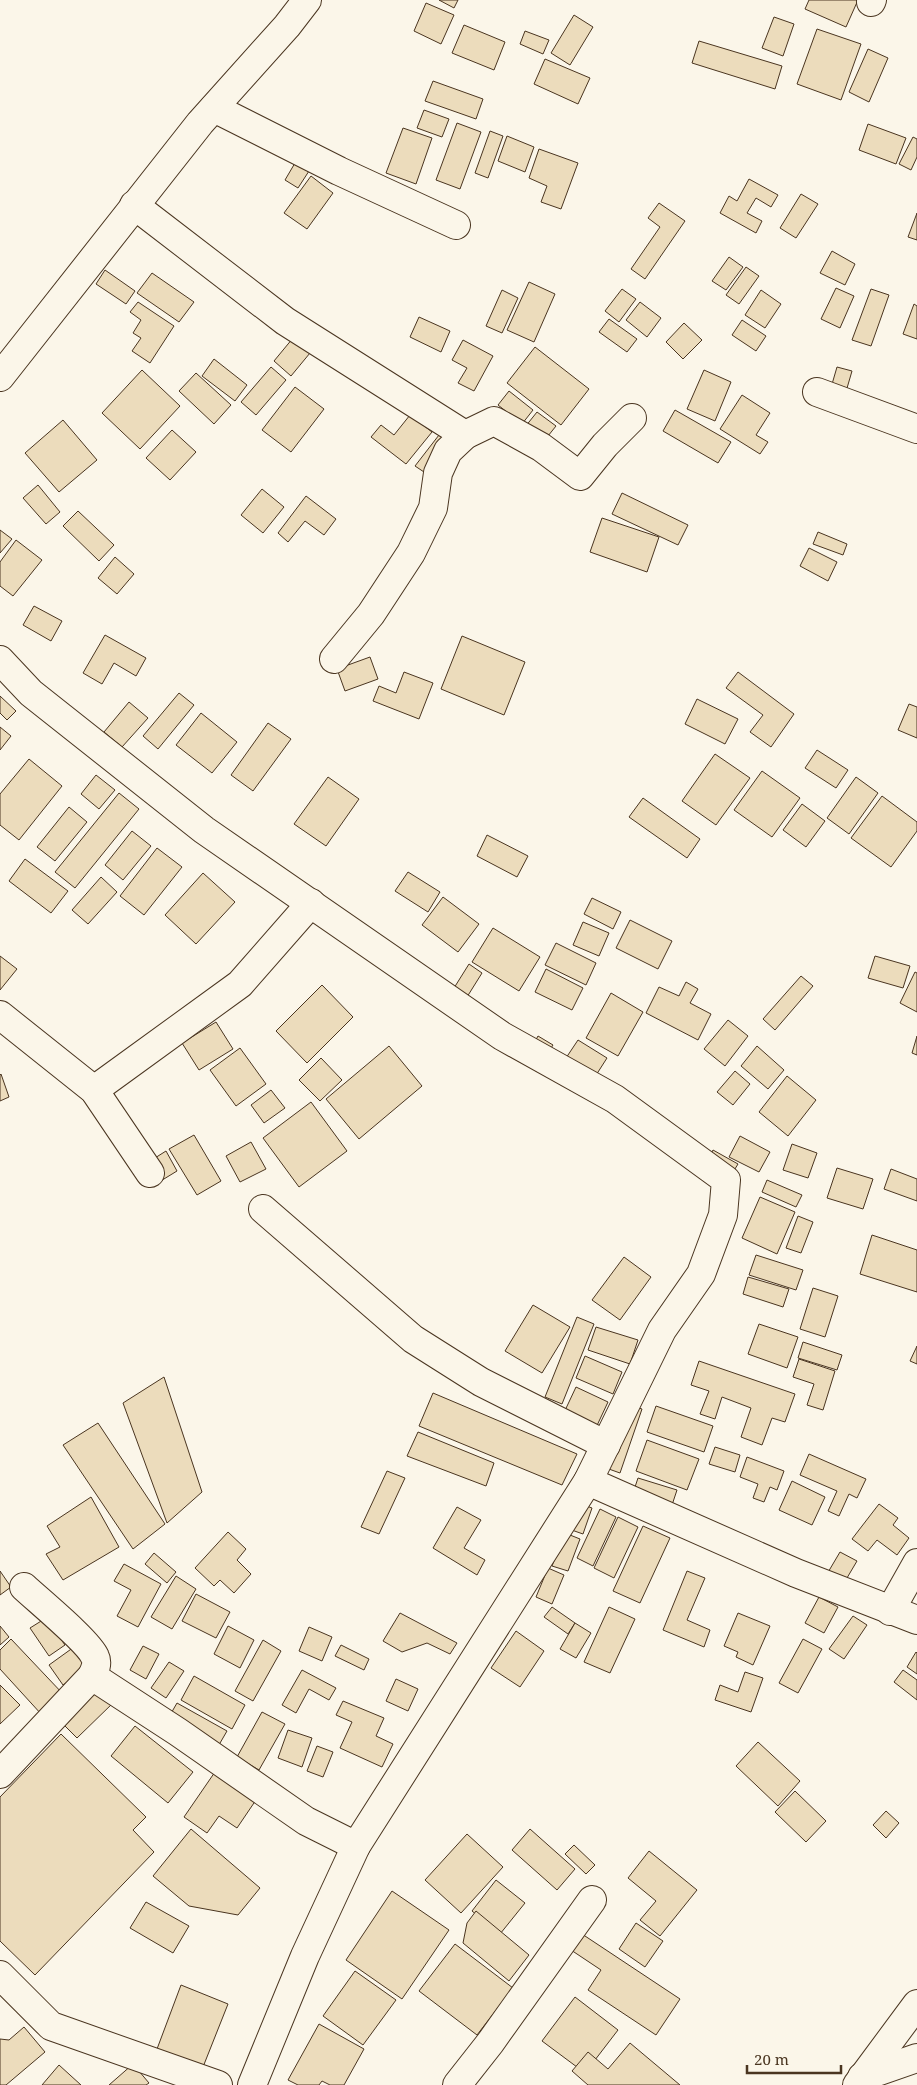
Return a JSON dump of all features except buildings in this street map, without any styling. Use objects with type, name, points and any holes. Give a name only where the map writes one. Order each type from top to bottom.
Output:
[{"type":"street","points":[[0,377],[134,206],[214,108],[288,26],[307,0]]},
{"type":"street","points":[[214,108],[339,171],[456,225]]},
{"type":"street","points":[[134,206],[285,321],[465,435]]},
{"type":"street","points":[[817,392],[917,429]]},
{"type":"street","points":[[334,659],[372,614],[411,553],[433,508],[438,473],[448,451],[465,435],[494,421],[541,447],[580,476],[605,445],[632,418]]},
{"type":"street","points":[[0,660],[31,694],[204,830],[502,1036],[615,1099],[726,1180],[723,1215],[701,1274],[662,1330],[588,1480],[356,1846],[305,1956],[252,2085]]},
{"type":"street","points":[[94,1090],[240,984],[311,903]]},
{"type":"street","points":[[0,1015],[94,1090],[150,1173]]},
{"type":"street","points":[[263,1209],[413,1339],[481,1382],[606,1445]]},
{"type":"street","points":[[588,1480],[796,1573],[917,1620]]},
{"type":"street","points":[[890,1611],[917,1563]]},
{"type":"street","points":[[0,1774],[92,1676],[96,1668],[94,1655],[83,1642],[24,1587]]},
{"type":"street","points":[[92,1676],[178,1732],[306,1821],[356,1846]]},
{"type":"street","points":[[457,2085],[490,2044],[592,1900]]},
{"type":"street","points":[[0,1975],[51,2026],[218,2085]]},
{"type":"street","points":[[859,2081],[917,2004]]},
{"type":"street","points":[[859,2081],[917,2058]]}]
